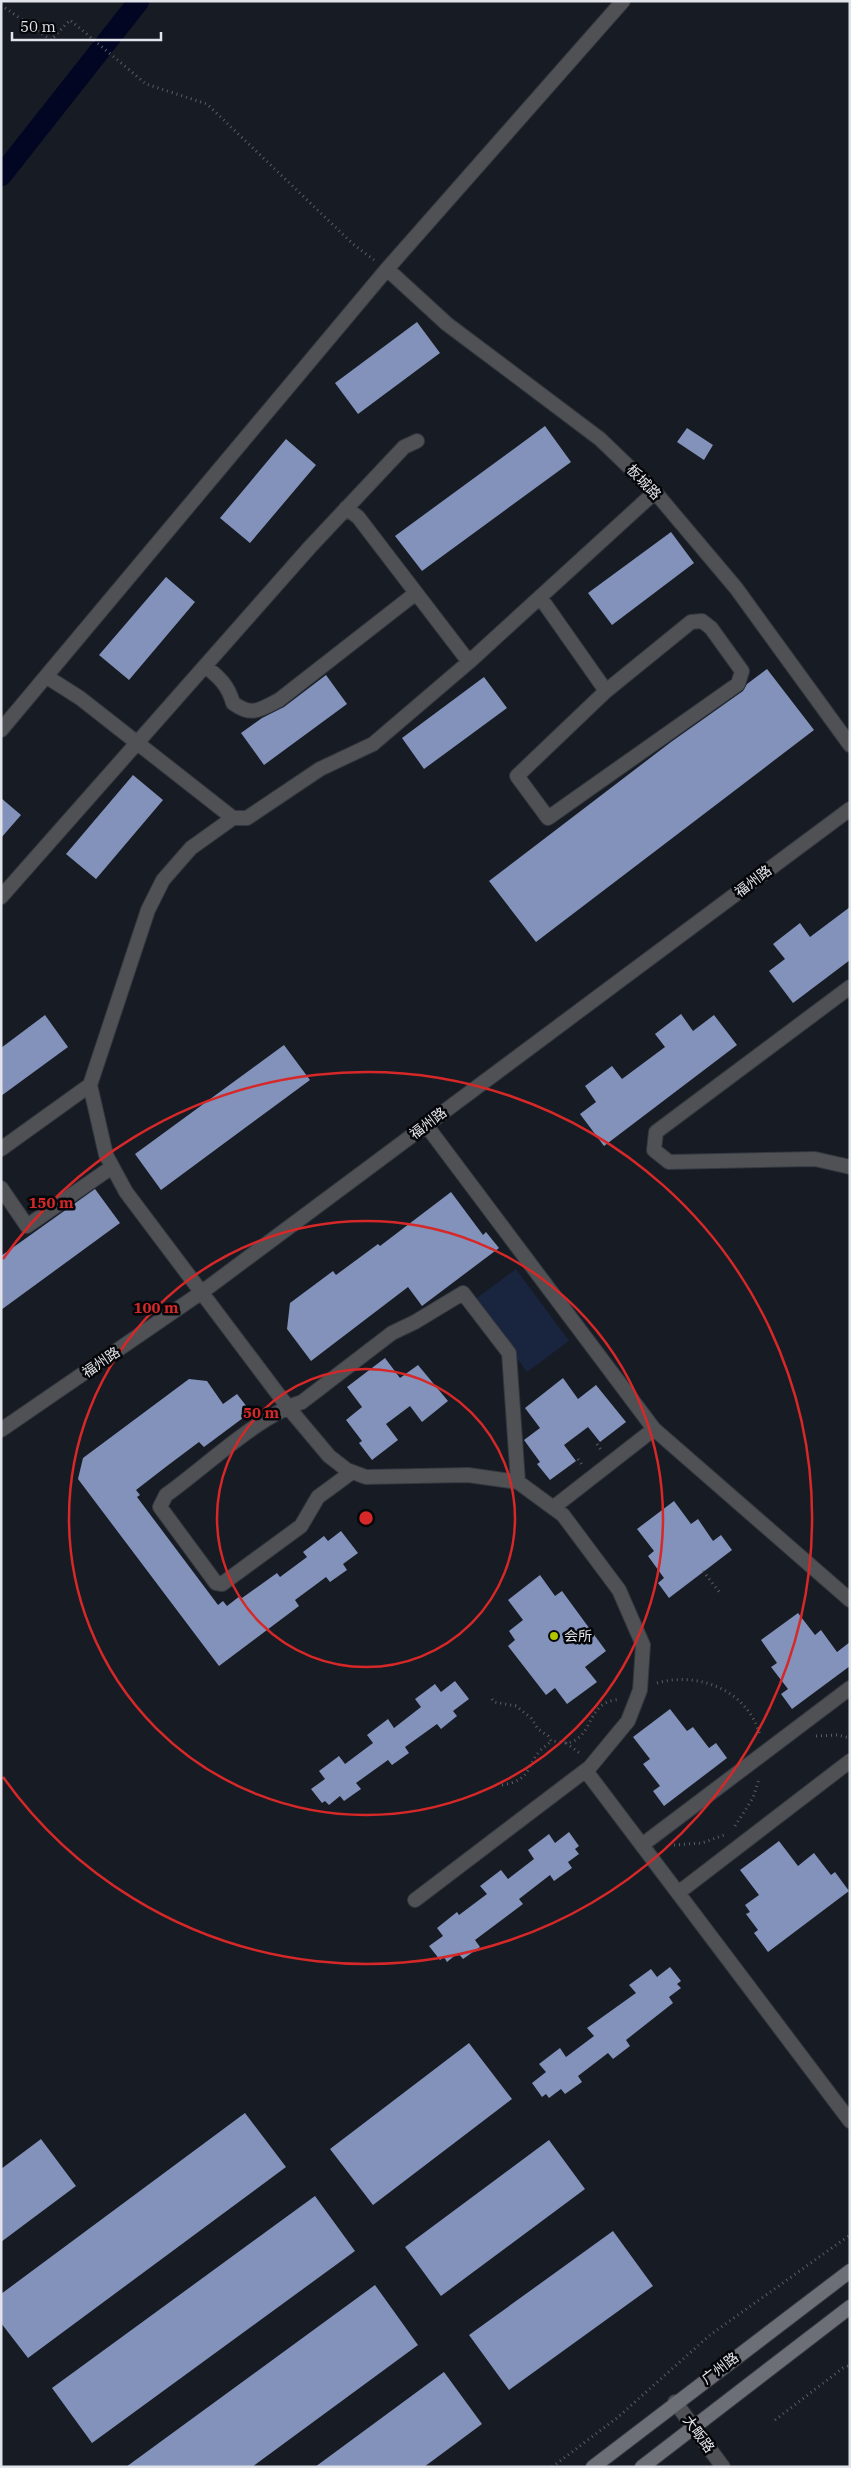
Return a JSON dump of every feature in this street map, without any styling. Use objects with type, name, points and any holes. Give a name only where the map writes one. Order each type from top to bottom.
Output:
[{"type":"main road","name":"广州路","points":[[593,2467],[675,2402],[850,2271]]},
{"type":"main road","points":[[642,2467],[850,2307]]},
{"type":"street","points":[[1,730],[387,269],[623,1]]},
{"type":"street","name":"板城路","points":[[387,269],[447,324],[600,439],[655,492],[736,588],[850,745]]},
{"type":"street","points":[[1,897],[346,508],[404,447],[417,441]]},
{"type":"street","points":[[415,1900],[586,1771],[628,1721],[640,1690],[642,1645],[620,1590],[563,1515],[518,1482],[468,1475],[366,1477],[352,1472],[329,1456],[287,1406],[126,1192],[106,1155],[90,1085],[148,910],[163,880],[191,848],[233,818],[247,818],[320,769],[373,744],[469,662],[655,492]]},
{"type":"street","points":[[346,508],[358,517],[469,662]]},
{"type":"street","points":[[205,666],[222,680],[230,691],[233,703],[245,712],[256,711],[279,700],[416,592]]},
{"type":"street","points":[[540,597],[606,690]]},
{"type":"street","points":[[702,621],[711,628],[742,671],[738,684],[548,818],[517,776],[606,690],[691,622],[702,621]]},
{"type":"street","points":[[47,677],[80,698],[233,818]]},
{"type":"street","name":"福州路","points":[[1,1430],[202,1292],[850,809]]},
{"type":"street","points":[[850,987],[656,1132],[654,1150],[670,1162],[815,1159],[850,1167]]},
{"type":"street","points":[[1,1150],[90,1085]]},
{"type":"street","points":[[426,1125],[654,1430],[850,1600]]},
{"type":"street","points":[[1,1188],[27,1226],[112,1167]]},
{"type":"street","points":[[352,1472],[318,1497],[301,1526],[222,1584],[216,1582],[160,1507],[160,1502],[166,1495],[287,1406],[302,1402],[392,1333],[415,1322],[463,1293],[509,1353],[518,1482]]},
{"type":"street","points":[[554,1507],[654,1430]]},
{"type":"street","points":[[642,1845],[850,1688]]},
{"type":"street","points":[[678,1893],[850,1761]]},
{"type":"street","points":[[586,1771],[850,2121]]},
{"type":"street","name":"大畈路","points":[[675,2402],[723,2467]]},
{"type":"path","points":[[1,5],[51,40],[70,20],[146,84],[207,104],[353,244],[387,269]]},
{"type":"path","points":[[703,1571],[720,1593]]},
{"type":"path","points":[[550,1741],[572,1742],[588,1728],[596,1711],[604,1704],[627,1697],[660,1682],[681,1678],[713,1684],[727,1691],[749,1713],[758,1731],[763,1754],[752,1798],[734,1829],[702,1842],[674,1845]]},
{"type":"path","points":[[492,1699],[494,1702],[516,1706],[531,1718],[538,1729],[548,1736],[550,1741]]},
{"type":"path","points":[[502,1785],[521,1778],[529,1771],[538,1753],[550,1741]]},
{"type":"path","points":[[552,2467],[617,2418],[710,2335],[850,2235]]},
{"type":"path","points":[[775,2420],[843,2368],[850,2365]]},
{"type":"shaded area","points":[[516,1269],[569,1341],[527,1372],[474,1300]]},
{"type":"building","points":[[417,322],[440,353],[358,414],[335,383]]},
{"type":"building","points":[[545,426],[571,462],[422,571],[395,536]]},
{"type":"building","points":[[687,428],[713,445],[704,460],[677,442]]},
{"type":"building","points":[[286,439],[316,465],[250,543],[220,518]]},
{"type":"building","points":[[671,532],[694,563],[612,625],[588,593]]},
{"type":"building","points":[[166,577],[195,602],[129,680],[99,655]]},
{"type":"building","points":[[767,669],[814,730],[536,942],[489,881],[671,742],[743,691],[747,684]]},
{"type":"building","points":[[326,675],[347,704],[264,765],[241,733],[262,718],[284,707]]},
{"type":"building","points":[[484,677],[507,708],[424,769],[402,738]]},
{"type":"building","points":[[133,775],[163,800],[96,879],[66,854]]},
{"type":"building","points":[[1,798],[21,815],[1,838]]},
{"type":"building","points":[[850,907],[850,960],[793,1003],[769,971],[785,959],[773,944],[800,923],[810,937]]},
{"type":"building","points":[[681,1014],[693,1031],[714,1015],[737,1045],[604,1146],[580,1114],[596,1102],[585,1086],[612,1066],[622,1079],[665,1047],[655,1034]]},
{"type":"building","points":[[45,1015],[68,1047],[1,1096],[1,1048]]},
{"type":"building","points":[[284,1045],[310,1080],[161,1190],[135,1154]]},
{"type":"building","points":[[95,1189],[120,1223],[1,1310],[1,1256]]},
{"type":"building","points":[[451,1192],[483,1235],[486,1232],[499,1248],[422,1306],[408,1287],[311,1361],[287,1329],[290,1303],[333,1271],[336,1275],[378,1244],[380,1246]]},
{"type":"building","points":[[385,1358],[400,1378],[418,1365],[448,1401],[422,1422],[410,1406],[386,1424],[398,1440],[372,1460],[359,1443],[362,1441],[346,1420],[362,1407],[347,1387]]},
{"type":"building","points":[[563,1378],[578,1399],[596,1385],[626,1422],[600,1442],[588,1427],[564,1445],[576,1461],[550,1480],[537,1464],[540,1462],[524,1440],[540,1428],[525,1408]]},
{"type":"building","points":[[189,1379],[207,1381],[223,1404],[237,1394],[251,1412],[204,1447],[199,1442],[136,1490],[140,1495],[137,1497],[218,1605],[223,1601],[227,1606],[240,1596],[242,1598],[277,1573],[280,1577],[307,1557],[303,1552],[324,1536],[328,1541],[341,1531],[358,1553],[343,1564],[347,1570],[330,1582],[326,1577],[295,1600],[299,1606],[219,1666],[78,1479],[83,1458]]},
{"type":"building","points":[[674,1501],[691,1524],[698,1519],[713,1541],[721,1535],[732,1550],[669,1598],[658,1583],[664,1578],[648,1556],[654,1551],[637,1529]]},
{"type":"building","name":"会所","points":[[540,1575],[555,1596],[562,1591],[606,1651],[585,1667],[597,1682],[567,1704],[555,1688],[546,1695],[508,1646],[515,1640],[509,1631],[523,1620],[508,1600]]},
{"type":"building","points":[[798,1613],[815,1635],[821,1630],[837,1652],[850,1642],[850,1666],[792,1709],[781,1694],[788,1689],[771,1667],[777,1663],[761,1640]]},
{"type":"building","points":[[455,1681],[469,1699],[453,1711],[457,1716],[441,1729],[437,1724],[405,1747],[409,1753],[392,1765],[388,1760],[356,1783],[361,1789],[344,1801],[340,1796],[329,1805],[325,1801],[322,1803],[311,1789],[325,1779],[319,1771],[339,1756],[345,1764],[373,1743],[367,1735],[388,1719],[394,1728],[421,1707],[415,1699],[435,1684],[441,1692]]},
{"type":"building","points":[[670,1709],[687,1731],[693,1727],[709,1748],[716,1743],[727,1758],[664,1806],[653,1791],[660,1786],[643,1764],[650,1759],[633,1737]]},
{"type":"building","points":[[569,1832],[579,1846],[575,1849],[579,1854],[568,1862],[572,1868],[554,1881],[550,1875],[519,1899],[523,1904],[475,1940],[480,1947],[463,1959],[458,1953],[447,1962],[444,1957],[440,1960],[429,1946],[443,1936],[437,1928],[457,1912],[459,1915],[487,1894],[480,1886],[501,1870],[508,1879],[534,1859],[528,1850],[549,1834],[555,1843]]},
{"type":"building","points":[[779,1841],[798,1866],[814,1853],[831,1875],[835,1872],[849,1891],[768,1952],[754,1933],[758,1930],[746,1914],[750,1912],[745,1905],[759,1895],[740,1870]]},
{"type":"building","points":[[670,1967],[681,1981],[677,1984],[681,1988],[669,1997],[673,2003],[626,2040],[630,2046],[613,2059],[608,2053],[578,2076],[582,2082],[565,2094],[561,2089],[549,2098],[546,2094],[542,2097],[532,2083],[546,2072],[539,2064],[560,2048],[566,2057],[594,2036],[587,2028],[636,1993],[629,1985],[651,1969],[657,1977]]},
{"type":"building","points":[[469,2043],[512,2099],[373,2205],[330,2149]]},
{"type":"building","points":[[245,2113],[286,2167],[28,2358],[1,2323],[1,2294]]},
{"type":"building","points":[[41,2139],[76,2186],[1,2242],[1,2169]]},
{"type":"building","points":[[549,2140],[585,2189],[441,2296],[405,2247]]},
{"type":"building","points":[[315,2196],[355,2251],[92,2443],[52,2388]]},
{"type":"building","points":[[613,2231],[653,2286],[509,2390],[469,2335]]},
{"type":"building","points":[[375,2285],[418,2345],[252,2467],[126,2467]]},
{"type":"building","points":[[444,2372],[482,2424],[424,2467],[315,2467]]},
{"type":"waterway","points":[[1,176],[139,1]]},
{"type":"place","name":"会所","points":[[554,1636]]}]
